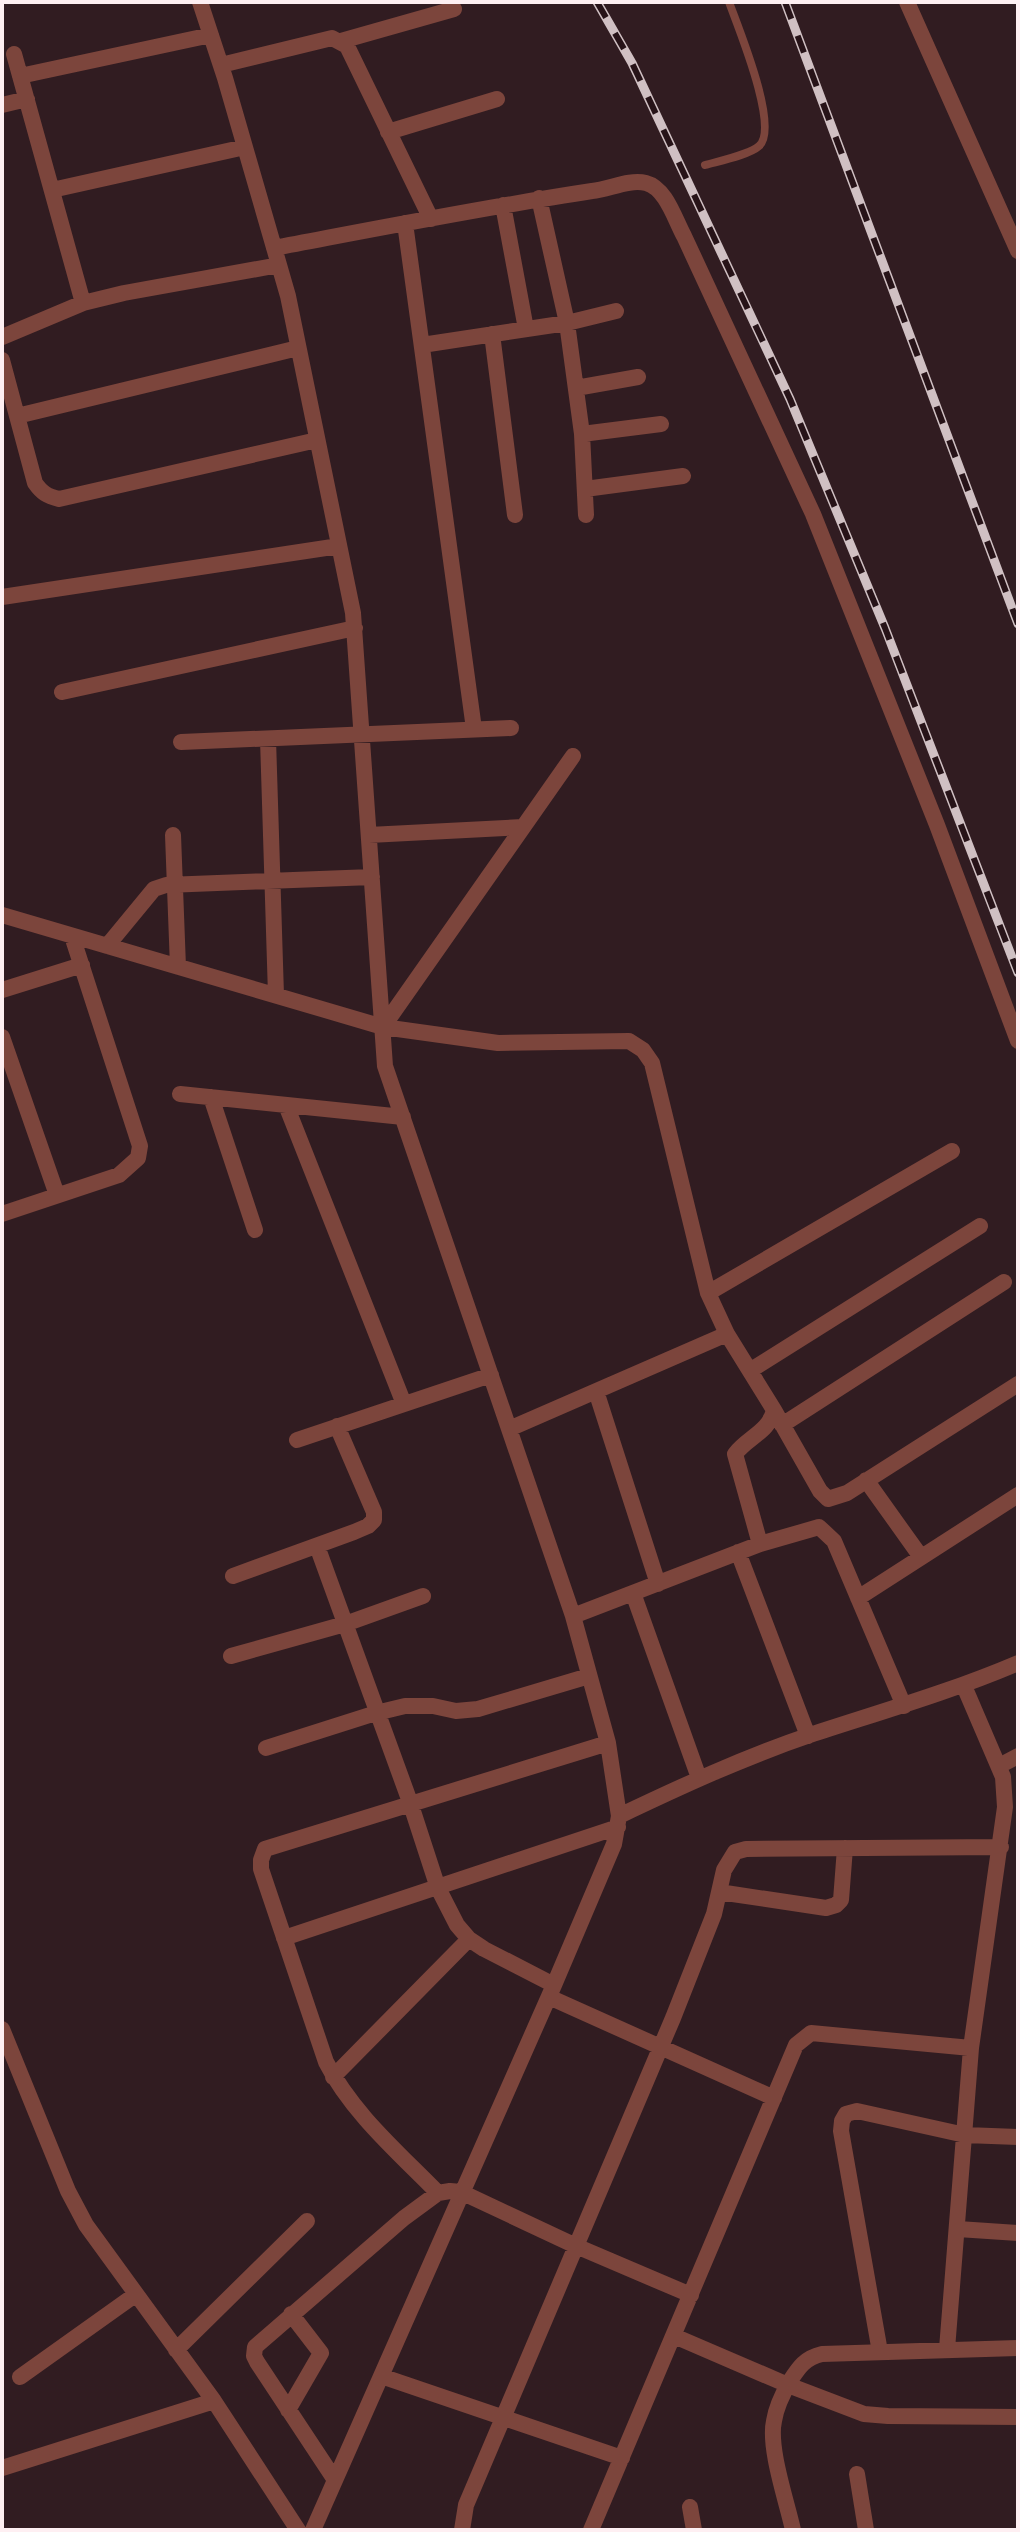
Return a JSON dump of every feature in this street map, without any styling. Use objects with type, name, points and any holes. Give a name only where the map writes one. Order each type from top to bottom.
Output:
[{"type":"street","points":[[200,2],[279,265],[355,628],[385,1066],[573,1616],[608,1743],[619,1822],[614,1844],[552,1991],[313,2530]]},
{"type":"street","points":[[907,2],[1018,251]]},
{"type":"street","points":[[341,41],[454,9]]},
{"type":"street","points":[[20,76],[211,35]]},
{"type":"street","points":[[221,65],[332,38],[341,41],[347,46],[431,219]]},
{"type":"street","points":[[14,54],[83,303]]},
{"type":"street","points":[[2,105],[27,99]]},
{"type":"street","points":[[388,132],[497,99]]},
{"type":"street","points":[[52,190],[245,147]]},
{"type":"street","points":[[274,248],[635,182],[650,184],[660,192],[684,236],[813,514],[937,825],[1018,1041]]},
{"type":"street","points":[[539,198],[567,323],[582,434],[586,515]]},
{"type":"street","points":[[503,205],[526,329]]},
{"type":"street","points":[[405,223],[474,729]]},
{"type":"street","points":[[2,337],[83,303],[279,265]]},
{"type":"street","points":[[422,345],[567,323],[616,311]]},
{"type":"street","points":[[492,334],[515,515]]},
{"type":"street","points":[[17,416],[298,348]]},
{"type":"street","points":[[2,360],[35,483],[42,492],[59,499],[317,440]]},
{"type":"street","points":[[576,388],[638,377]]},
{"type":"street","points":[[582,434],[661,424]]},
{"type":"street","points":[[585,489],[683,476]]},
{"type":"street","points":[[2,597],[339,546]]},
{"type":"street","points":[[62,692],[355,628]]},
{"type":"street","points":[[181,742],[511,728]]},
{"type":"street","points":[[268,739],[276,995]]},
{"type":"street","points":[[383,1027],[573,756]]},
{"type":"street","points":[[369,835],[523,827]]},
{"type":"street","points":[[173,835],[178,967]]},
{"type":"street","points":[[107,946],[154,889],[175,885],[372,877]]},
{"type":"street","points":[[2,915],[383,1027],[498,1043],[629,1041],[643,1050],[652,1063],[708,1293],[727,1334],[820,1491],[828,1499],[847,1493],[1015,1391]]},
{"type":"street","points":[[2,1214],[119,1175],[138,1158],[140,1146],[72,936]]},
{"type":"street","points":[[2,990],[82,965]]},
{"type":"street","points":[[2,1037],[57,1195]]},
{"type":"street","points":[[180,1094],[403,1117]]},
{"type":"street","points":[[211,1097],[255,1230]]},
{"type":"street","points":[[286,1105],[404,1404]]},
{"type":"street","points":[[708,1293],[952,1151]]},
{"type":"street","points":[[751,1370],[980,1226]]},
{"type":"street","points":[[760,1544],[736,1464],[735,1454],[743,1443],[764,1430],[771,1421],[1004,1282]]},
{"type":"street","points":[[509,1429],[727,1334]]},
{"type":"street","points":[[297,1440],[491,1375]]},
{"type":"street","points":[[596,1391],[658,1584]]},
{"type":"street","points":[[233,1576],[368,1526],[374,1520],[374,1512],[337,1426]]},
{"type":"street","points":[[866,1480],[921,1557]]},
{"type":"street","points":[[858,1598],[1018,1495]]},
{"type":"street","points":[[573,1616],[760,1544],[819,1527],[834,1541],[904,1706]]},
{"type":"street","points":[[317,1546],[438,1888],[457,1925],[469,1939],[552,1991],[660,2048],[774,2098]]},
{"type":"street","points":[[738,1552],[808,1736]]},
{"type":"street","points":[[633,1593],[699,1778]]},
{"type":"street","points":[[231,1656],[345,1624],[423,1596]]},
{"type":"street","points":[[284,1938],[438,1888],[619,1822],[699,1778],[808,1736],[964,1686],[1018,1663]]},
{"type":"street","points":[[266,1748],[376,1713],[419,1705],[456,1711],[478,1709],[589,1676]]},
{"type":"street","points":[[947,2349],[971,2048],[1005,1807],[1003,1777],[964,1686]]},
{"type":"street","points":[[438,2193],[354,2106],[333,2077],[261,1869],[265,1849],[608,1743]]},
{"type":"street","points":[[999,1766],[1018,1756]]},
{"type":"street","points":[[462,2530],[466,2505],[660,2048],[714,1914],[724,1870],[735,1852],[746,1849],[1001,1847]]},
{"type":"street","points":[[719,1892],[826,1908],[836,1905],[841,1900],[845,1848]]},
{"type":"street","points":[[333,2077],[469,1939]]},
{"type":"street","points":[[2,2029],[77,2209],[96,2241],[214,2401],[298,2530]]},
{"type":"street","points":[[591,2530],[796,2045],[811,2033],[971,2048]]},
{"type":"street","points":[[880,2352],[841,2131],[846,2114],[857,2111],[965,2135],[1018,2137]]},
{"type":"street","points":[[335,2480],[254,2356],[255,2347],[404,2218],[438,2193],[461,2192],[691,2295]]},
{"type":"street","points":[[176,2350],[307,2221]]},
{"type":"street","points":[[958,2229],[1018,2233]]},
{"type":"street","points":[[20,2377],[135,2295]]},
{"type":"street","points":[[288,2410],[321,2353],[291,2314]]},
{"type":"street","points":[[674,2336],[864,2414],[1018,2417]]},
{"type":"street","points":[[793,2530],[774,2446],[773,2424],[788,2385],[799,2367],[810,2357],[1018,2348]]},
{"type":"street","points":[[381,2376],[622,2458]]},
{"type":"street","points":[[2,2468],[214,2401]]},
{"type":"street","points":[[857,2474],[866,2530]]},
{"type":"street","points":[[690,2507],[694,2530]]},
{"type":"lane","points":[[705,165],[754,150],[762,145],[766,134],[762,99],[729,2]]},
{"type":"railway","points":[[597,2],[632,63],[790,399],[885,628],[1018,973]]},
{"type":"railway","points":[[785,2],[1018,624]]}]
